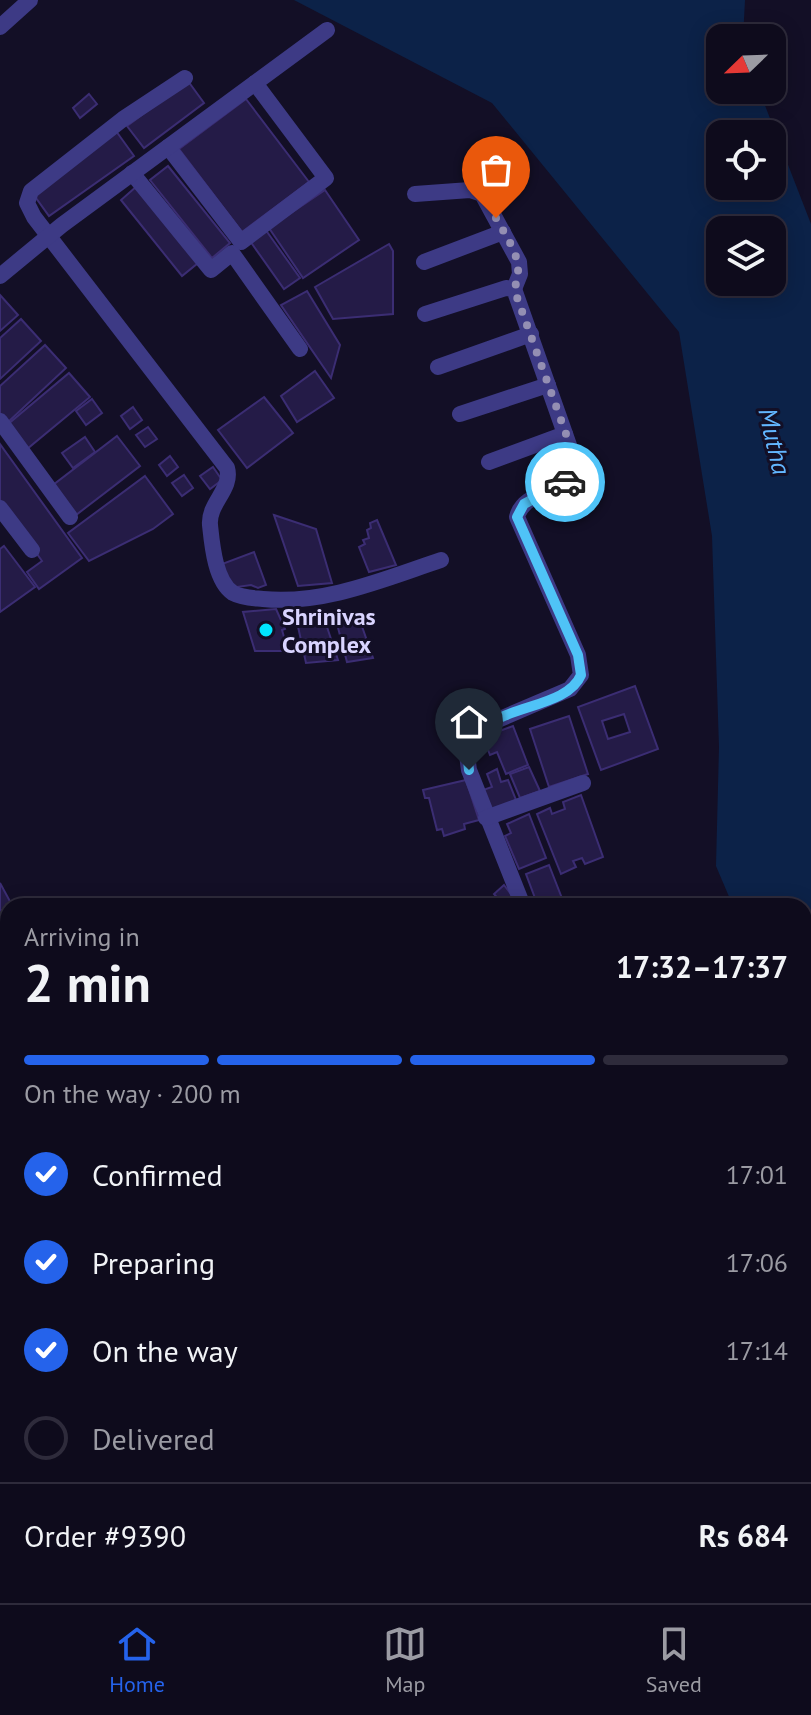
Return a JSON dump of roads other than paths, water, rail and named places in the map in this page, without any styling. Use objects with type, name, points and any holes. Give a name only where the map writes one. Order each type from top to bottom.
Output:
[{"type":"street","points":[[0,27],[30,0]]},
{"type":"street","points":[[0,276],[132,173],[327,30]]},
{"type":"street","points":[[185,78],[123,119],[31,191],[27,203],[34,217],[227,468],[227,483],[213,508],[210,523],[222,579],[234,593],[282,601],[349,590],[441,560]]},
{"type":"street","points":[[168,147],[241,242],[326,178],[255,83]]},
{"type":"street","points":[[132,173],[211,270],[232,253],[300,349]]},
{"type":"street","points":[[415,194],[477,191],[488,203],[520,269],[514,289],[575,459],[575,474],[524,504],[517,517],[578,655],[581,675],[570,689],[486,725],[478,732],[467,755],[469,770],[486,818],[520,898]]},
{"type":"street","points":[[424,262],[503,232]]},
{"type":"street","points":[[425,314],[506,288],[514,289]]},
{"type":"street","points":[[438,367],[531,334]]},
{"type":"street","points":[[460,414],[548,385]]},
{"type":"street","points":[[0,421],[70,517]]},
{"type":"street","points":[[489,462],[565,434]]},
{"type":"street","points":[[0,508],[32,550]]},
{"type":"street","points":[[486,818],[583,783]]},
{"type":"water","name":"Mutha","points":[[294,0],[745,0],[744,24],[706,24],[706,104],[764,104],[771,120],[706,120],[706,200],[786,200],[786,160],[811,224],[811,898],[730,898],[716,866],[719,747],[712,536],[679,332],[492,103]]},
{"type":"place","name":"Shrinivas Complex","points":[[266,630]]}]
